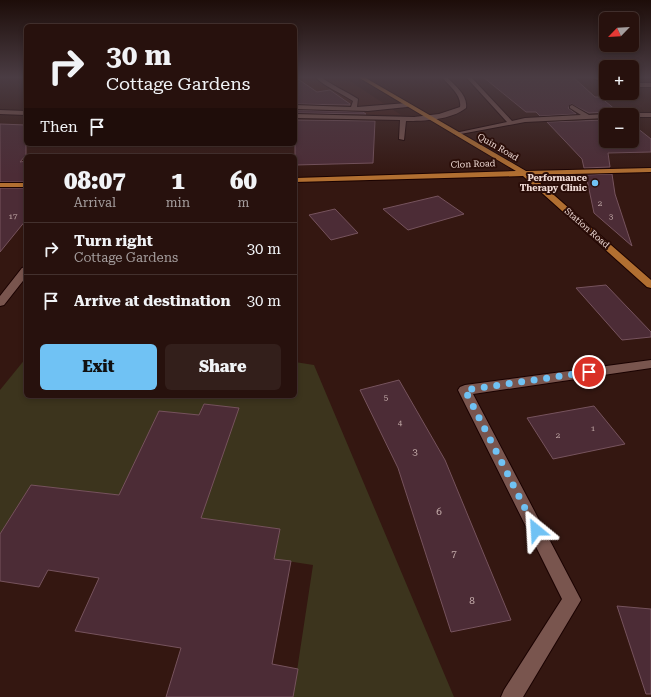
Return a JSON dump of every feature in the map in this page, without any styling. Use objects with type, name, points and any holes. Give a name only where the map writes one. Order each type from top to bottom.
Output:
[{"type":"main road","name":"Quin Road","points":[[415,110],[523,172]]},
{"type":"main road","name":"Clon Road","points":[[297,180],[366,179],[523,172],[651,170]]},
{"type":"main road","name":"Station Road","points":[[523,172],[651,285]]},
{"type":"main road","points":[[0,185],[24,185]]},
{"type":"street","points":[[297,116],[429,118],[460,110]]},
{"type":"street","points":[[498,110],[510,122]]},
{"type":"street","points":[[576,110],[588,117]]},
{"type":"street","points":[[0,112],[24,113]]},
{"type":"street","points":[[639,116],[651,115]]},
{"type":"street","points":[[457,134],[510,122],[599,116]]},
{"type":"street","points":[[402,139],[403,118]]},
{"type":"street","points":[[0,303],[24,273]]},
{"type":"street","points":[[511,697],[572,600],[465,390],[651,364]]},
{"type":"shaded area","points":[[297,110],[393,110],[401,115],[297,113]]},
{"type":"shaded area","points":[[24,360],[24,398],[297,398],[297,362],[314,365],[454,697],[293,697],[313,565],[274,559],[280,529],[201,518],[238,408],[204,404],[199,415],[159,411],[119,495],[31,485],[0,534],[0,390]]},
{"type":"building","points":[[297,110],[363,112],[366,114],[297,113]]},
{"type":"building","points":[[523,110],[570,110],[576,114],[540,116],[536,112],[526,112]]},
{"type":"building","points":[[582,110],[599,110],[599,112],[589,113]]},
{"type":"building","points":[[297,120],[375,121],[373,163],[297,165],[297,154],[295,154],[295,146],[297,146]]},
{"type":"building","points":[[599,120],[599,148],[639,148],[639,130],[651,139],[651,152],[608,153],[610,167],[584,168],[582,159],[547,122]]},
{"type":"building","points":[[0,124],[24,125],[24,146],[26,146],[26,154],[24,154],[24,157],[20,162],[24,161],[24,182],[0,182]]},
{"type":"building","points":[[612,174],[615,194],[632,246],[594,213],[586,175]]},
{"type":"building","points":[[0,188],[24,188],[24,222],[0,252]]},
{"type":"building","points":[[438,196],[464,214],[408,230],[383,209]]},
{"type":"building","points":[[335,209],[358,233],[331,240],[309,215]]},
{"type":"building","points":[[606,285],[651,332],[651,337],[622,340],[576,288]]},
{"type":"building","points":[[399,380],[445,460],[511,620],[451,632],[398,468],[360,390]]},
{"type":"building","points":[[204,404],[239,408],[201,518],[280,529],[274,559],[291,561],[272,664],[298,669],[293,697],[166,697],[181,648],[75,631],[99,578],[48,570],[39,587],[0,581],[0,534],[31,485],[119,495],[159,411],[199,415]]},
{"type":"building","points":[[594,406],[625,444],[553,459],[527,418]]},
{"type":"building","points":[[617,606],[651,609],[651,694],[646,694]]},
{"type":"place","name":"Performance Therapy Clinic","points":[[595,183]]},
{"type":"route","points":[[536,530],[465,390],[589,372]]}]
